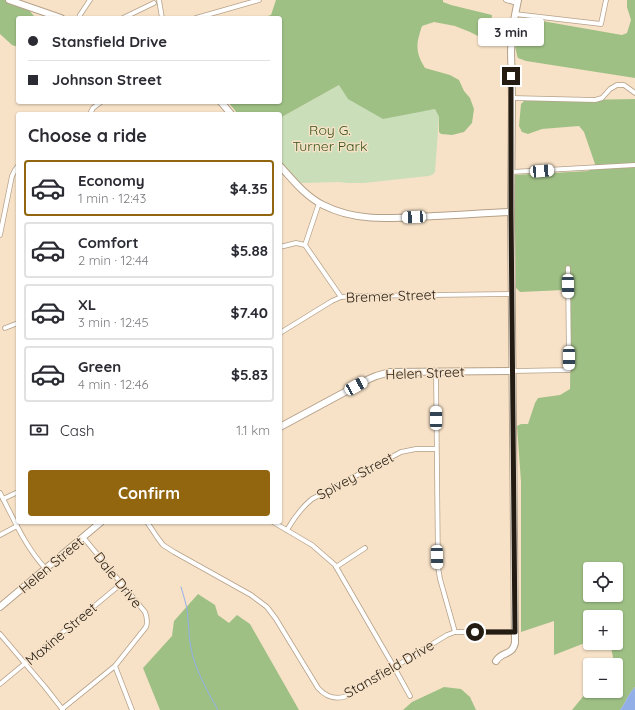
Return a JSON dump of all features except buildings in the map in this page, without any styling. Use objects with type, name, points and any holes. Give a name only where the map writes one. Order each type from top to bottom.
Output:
[{"type":"street","points":[[10,0],[55,16]]},
{"type":"street","points":[[80,16],[90,0]]},
{"type":"street","points":[[159,0],[162,16]]},
{"type":"street","points":[[203,16],[259,0]]},
{"type":"street","points":[[496,661],[501,655],[511,652],[515,643],[511,294],[511,50],[517,1],[506,0]]},
{"type":"street","points":[[515,14],[600,24],[606,0]]},
{"type":"street","points":[[127,16],[154,3]]},
{"type":"street","points":[[512,98],[596,100],[602,98],[617,85],[627,87],[635,93]]},
{"type":"street","points":[[91,112],[93,108],[98,104]]},
{"type":"street","points":[[511,172],[635,165]]},
{"type":"street","points":[[282,168],[307,194],[319,203],[349,215],[372,218],[406,218],[511,212]]},
{"type":"street","points":[[0,235],[12,176],[16,169]]},
{"type":"street","points":[[305,245],[319,203]]},
{"type":"street","points":[[282,246],[296,243],[305,245],[341,297]]},
{"type":"street","points":[[512,370],[569,370],[568,268]]},
{"type":"street","name":"Bremer Street","points":[[282,332],[341,297],[511,294]]},
{"type":"street","points":[[5,328],[16,324]]},
{"type":"street","name":"Helen Street","points":[[282,426],[369,379],[390,372],[512,370]]},
{"type":"street","points":[[436,372],[438,567],[440,580],[455,632]]},
{"type":"street","name":"Spivey Street","points":[[287,530],[305,504],[312,499],[401,452],[416,449],[436,449]]},
{"type":"street","points":[[0,493],[32,552],[46,569]]},
{"type":"street","points":[[3,499],[16,493]]},
{"type":"street","name":"Helen Street","points":[[0,607],[99,524]]},
{"type":"street","name":"Stansfield Drive","points":[[148,524],[156,538],[163,545],[251,595],[267,607],[276,619],[318,688],[323,694],[332,698],[342,698],[347,696],[447,635],[455,632],[515,632]]},
{"type":"street","points":[[276,524],[319,550],[336,567],[410,696]]},
{"type":"street","points":[[0,535],[17,526]]},
{"type":"street","name":"Dale Drive","points":[[62,710],[115,666],[146,626],[147,622],[145,612],[83,537]]},
{"type":"street","points":[[336,567],[365,548]]},
{"type":"street","name":"Maxine Street","points":[[0,684],[121,584]]},
{"type":"street","points":[[0,634],[45,687],[62,710]]},
{"type":"street","points":[[115,666],[132,710]]},
{"type":"green space","points":[[0,0],[20,0],[34,16],[16,16],[16,46],[12,45],[0,34]]},
{"type":"green space","points":[[276,0],[443,0],[443,2],[451,5],[492,15],[491,26],[484,39],[455,26],[434,22],[422,26],[418,43],[419,57],[425,68],[450,75],[459,80],[464,91],[470,98],[474,109],[472,123],[464,132],[452,135],[441,134],[439,132],[439,117],[435,109],[383,119],[348,99],[339,85],[282,117],[282,112],[236,112],[230,104],[282,104],[282,16],[268,16],[271,15]]},
{"type":"green space","points":[[627,0],[635,0],[635,78],[526,61],[518,58],[515,45],[515,30],[519,22],[525,18],[622,35],[627,33],[631,20],[627,7]]},
{"type":"green space","name":"Roy G. Turner Park","points":[[339,85],[422,111],[435,109],[439,117],[435,172],[428,176],[364,183],[301,183],[282,164],[282,117]]},
{"type":"green space","points":[[635,99],[635,687],[620,710],[572,710],[583,697],[583,698],[623,698],[623,658],[612,658],[612,650],[623,650],[623,610],[583,610],[583,644],[554,655],[554,621],[521,632],[521,482],[517,426],[521,424],[528,424],[538,398],[560,395],[570,389],[571,294],[564,290],[520,292],[516,288],[514,175],[588,171],[595,164],[584,132],[579,126],[542,129],[528,134],[522,132],[519,126],[521,104],[524,101]]},
{"type":"green space","points":[[198,594],[215,605],[218,615],[229,623],[237,615],[250,624],[299,710],[160,710],[143,668],[172,636],[174,621]]},
{"type":"green space","points":[[444,687],[461,689],[470,697],[476,710],[403,710],[412,702]]},
{"type":"water","points":[[635,687],[635,710],[620,710],[630,693]]},
{"type":"waterway","points":[[181,587],[186,603],[190,641],[195,663],[218,710]]},
{"type":"route","points":[[475,632],[515,632],[511,76]]}]
